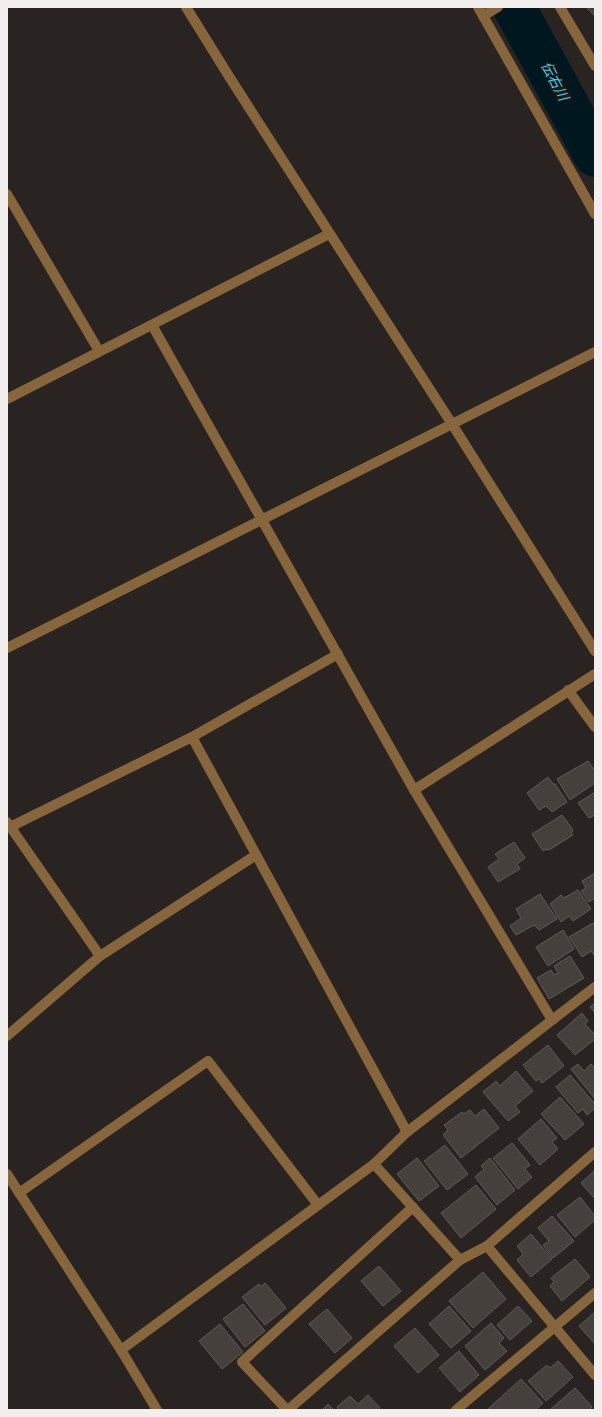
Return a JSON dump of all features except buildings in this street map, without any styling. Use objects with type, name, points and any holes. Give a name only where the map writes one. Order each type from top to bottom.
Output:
[{"type":"street","points":[[186,7],[595,651]]},
{"type":"street","points":[[498,7],[481,11],[595,214]]},
{"type":"street","points":[[560,7],[595,66]]},
{"type":"street","points":[[7,194],[99,350]]},
{"type":"street","points":[[7,399],[99,350],[152,325],[329,234]]},
{"type":"street","points":[[152,325],[414,790],[552,1020]]},
{"type":"street","points":[[7,648],[595,352]]},
{"type":"street","points":[[100,956],[9,824],[192,738],[338,654]]},
{"type":"street","points":[[414,790],[595,674]]},
{"type":"street","points":[[568,690],[595,727]]},
{"type":"street","points":[[192,738],[407,1132]]},
{"type":"street","points":[[7,1036],[100,956],[256,855]]},
{"type":"street","points":[[121,1350],[374,1164],[407,1132],[595,987]]},
{"type":"street","points":[[19,1193],[208,1061],[318,1205]]},
{"type":"street","points":[[413,1207],[242,1362],[288,1410],[460,1260],[487,1246],[595,1152]]},
{"type":"street","points":[[374,1164],[460,1260]]},
{"type":"street","points":[[7,1174],[121,1350],[157,1410]]},
{"type":"street","points":[[487,1246],[595,1375]]},
{"type":"street","points":[[456,1410],[595,1293]]},
{"type":"waterway","name":"伝右川","points":[[514,7],[595,155]]}]
